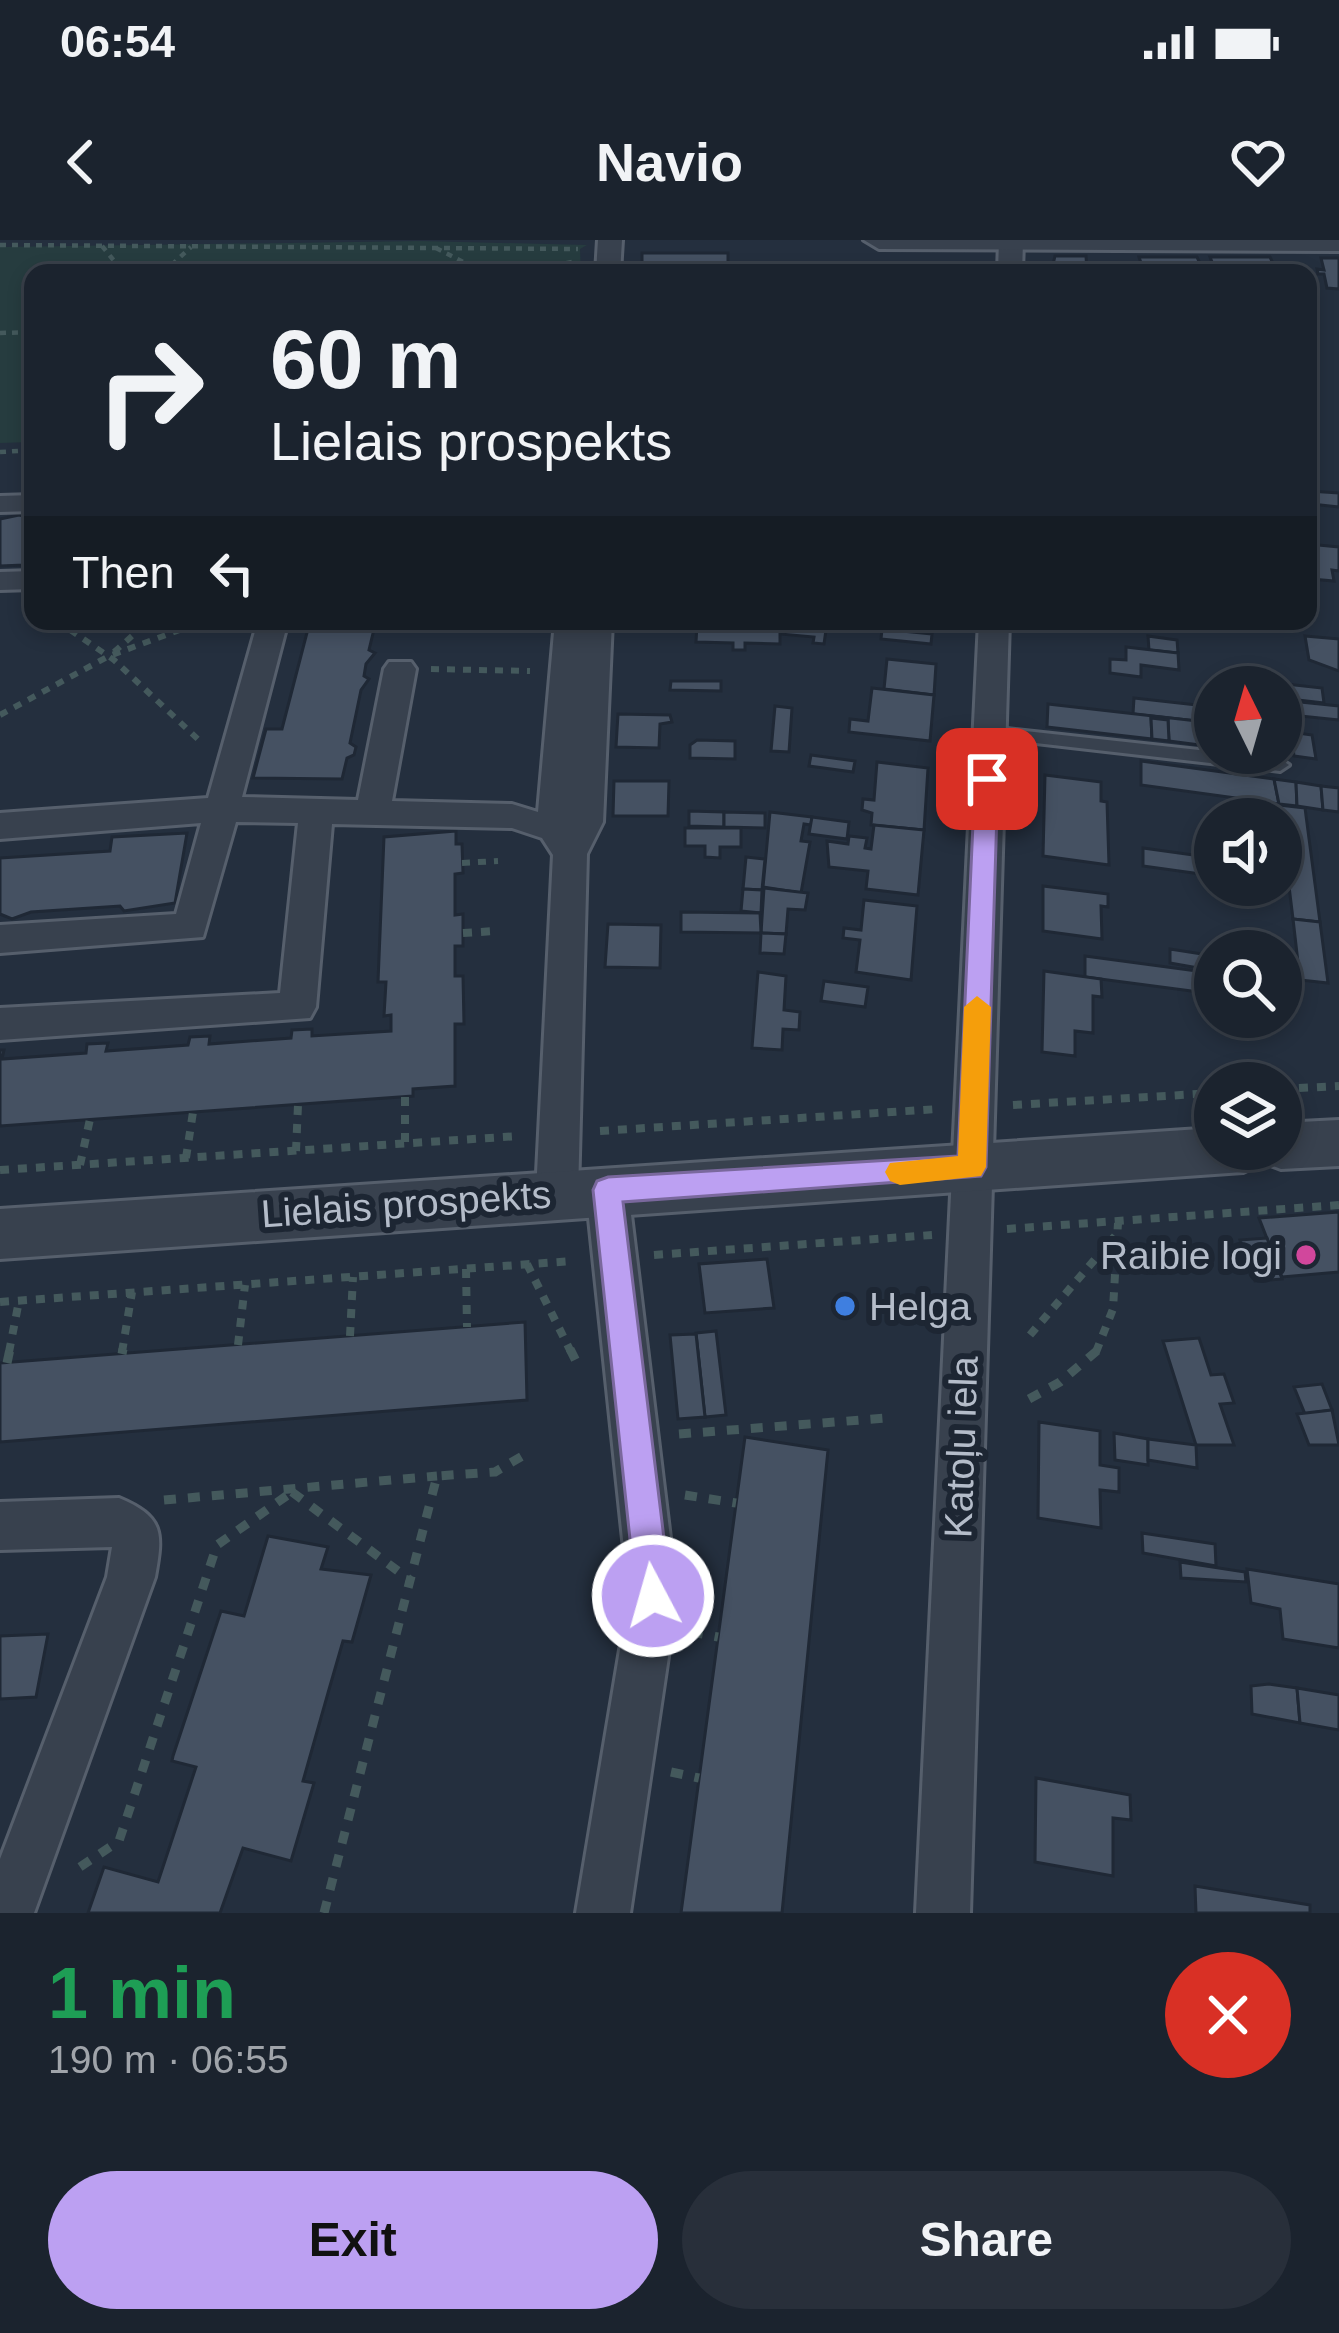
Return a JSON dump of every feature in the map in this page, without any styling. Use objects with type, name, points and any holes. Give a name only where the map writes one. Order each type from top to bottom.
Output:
[{"type":"street","points":[[879,240],[1339,242]]},
{"type":"street","points":[[0,939],[190,926],[271,630]]},
{"type":"street","points":[[569,630],[562,841],[582,1192],[628,1371],[653,1596],[603,1913]]},
{"type":"street","points":[[562,841],[586,822],[597,630]]},
{"type":"street","name":"Katoļu iela","points":[[943,1913],[994,630]]},
{"type":"street","points":[[373,811],[400,669]]},
{"type":"street","points":[[0,826],[222,809],[373,811],[438,804],[512,816],[562,841]]},
{"type":"street","points":[[0,1024],[297,1007],[316,810]]},
{"type":"street","points":[[1302,1145],[1339,1142]]},
{"type":"street","name":"Lielais prospekts","points":[[0,1234],[1194,1152]]},
{"type":"street","points":[[0,1526],[119,1522],[138,1538],[131,1576],[7,1913]]},
{"type":"lane","points":[[988,733],[1194,756]]},
{"type":"path","points":[[0,245],[580,249],[575,263],[569,264]]},
{"type":"path","points":[[101,245],[117,264]]},
{"type":"path","points":[[173,264],[192,246]]},
{"type":"path","points":[[435,248],[467,264]]},
{"type":"path","points":[[70,630],[109,656],[232,772]]},
{"type":"path","points":[[109,656],[139,630]]},
{"type":"path","points":[[0,716],[109,656],[180,630]]},
{"type":"path","points":[[400,669],[542,672]]},
{"type":"path","points":[[463,863],[498,861]]},
{"type":"path","points":[[463,933],[496,931]]},
{"type":"path","points":[[1302,1088],[1339,1086]]},
{"type":"path","points":[[1010,1105],[1194,1094]]},
{"type":"path","points":[[405,1097],[405,1144]]},
{"type":"path","points":[[296,1151],[298,1105]]},
{"type":"path","points":[[583,1132],[944,1109]]},
{"type":"path","points":[[186,1158],[193,1112]]},
{"type":"path","points":[[80,1165],[89,1119]]},
{"type":"path","points":[[0,1171],[530,1136]]},
{"type":"path","points":[[1033,1227],[1118,1228],[1339,1205]]},
{"type":"path","points":[[638,1256],[899,1237],[896,1225]]},
{"type":"path","points":[[1030,1335],[1118,1228]]},
{"type":"path","points":[[1028,1400],[1072,1379],[1106,1342],[1115,1294],[1118,1228]]},
{"type":"path","points":[[0,1302],[594,1260]]},
{"type":"path","points":[[527,1264],[578,1364],[628,1371]]},
{"type":"path","points":[[466,1268],[466,1327]]},
{"type":"path","points":[[350,1336],[352,1277]]},
{"type":"path","points":[[238,1345],[244,1285]]},
{"type":"path","points":[[122,1354],[132,1292]]},
{"type":"path","points":[[7,1363],[19,1300]]},
{"type":"path","points":[[635,1437],[886,1418]]},
{"type":"path","points":[[119,1522],[156,1500],[495,1472],[531,1451]]},
{"type":"path","points":[[324,1913],[437,1476]]},
{"type":"path","points":[[292,1489],[410,1580]]},
{"type":"path","points":[[80,1867],[119,1841],[217,1545],[292,1489]]},
{"type":"path","points":[[683,1630],[718,1637]]},
{"type":"path","points":[[663,1771],[699,1778]]},
{"type":"green space","points":[[421,241],[587,245],[580,249],[581,264],[24,264],[24,442],[0,443],[0,247]]},
{"type":"building","points":[[642,253],[728,253],[728,264],[642,264]]},
{"type":"building","points":[[1055,256],[1086,256],[1086,264],[1053,264]]},
{"type":"building","points":[[1139,257],[1197,257],[1200,264],[1141,264]]},
{"type":"building","points":[[1210,257],[1270,257],[1273,264],[1213,264]]},
{"type":"building","points":[[1321,258],[1339,258],[1339,289],[1327,288],[1324,274],[1318,274],[1317,269],[1324,270]]},
{"type":"building","points":[[1317,492],[1339,493],[1339,507],[1317,505]]},
{"type":"building","points":[[24,516],[24,565],[0,566],[0,519]]},
{"type":"building","points":[[1317,545],[1339,547],[1334,581],[1317,580]]},
{"type":"building","points":[[308,630],[374,630],[369,650],[375,653],[366,664],[364,676],[369,679],[361,690],[350,743],[356,747],[347,758],[342,779],[253,778],[266,729],[282,729]]},
{"type":"building","points":[[697,630],[780,630],[780,644],[745,643],[745,650],[733,650],[733,643],[696,642]]},
{"type":"building","points":[[780,630],[826,630],[824,644],[813,643],[814,637],[780,634]]},
{"type":"building","points":[[882,630],[932,634],[931,644],[881,639]]},
{"type":"building","points":[[1148,636],[1177,640],[1178,653],[1149,650]]},
{"type":"building","points":[[1305,636],[1339,639],[1339,671],[1309,660]]},
{"type":"building","points":[[1126,647],[1178,653],[1179,670],[1141,665],[1141,677],[1110,673],[1110,659],[1126,660]]},
{"type":"building","points":[[887,659],[936,664],[934,695],[884,689]]},
{"type":"building","points":[[671,681],[721,681],[721,691],[670,690]]},
{"type":"building","points":[[1302,686],[1322,688],[1324,703],[1302,700]]},
{"type":"building","points":[[872,688],[934,695],[930,741],[849,732],[850,719],[868,721]]},
{"type":"building","points":[[1134,698],[1194,705],[1194,721],[1133,714]]},
{"type":"building","points":[[1302,702],[1339,706],[1339,720],[1302,716]]},
{"type":"building","points":[[1048,704],[1194,721],[1194,744],[1169,741],[1168,720],[1151,718],[1152,739],[1047,727]]},
{"type":"building","points":[[775,706],[792,708],[789,752],[771,751]]},
{"type":"building","points":[[618,714],[670,715],[672,722],[660,724],[659,748],[616,747]]},
{"type":"building","points":[[1151,718],[1168,720],[1169,741],[1152,739]]},
{"type":"building","points":[[1302,734],[1312,735],[1316,759],[1302,757]]},
{"type":"building","points":[[697,740],[735,741],[735,759],[690,758],[690,745]]},
{"type":"building","points":[[811,755],[855,761],[853,772],[809,766]]},
{"type":"building","points":[[1141,761],[1194,768],[1194,774],[1274,779],[1278,798],[1235,798],[1141,785]]},
{"type":"building","points":[[877,762],[928,768],[924,830],[871,825],[872,813],[862,810],[863,799],[874,800]]},
{"type":"building","points":[[1045,775],[1101,782],[1101,801],[1107,802],[1109,865],[1043,856]]},
{"type":"building","points":[[1274,779],[1296,782],[1297,798],[1278,798]]},
{"type":"building","points":[[614,781],[669,781],[668,816],[613,816]]},
{"type":"building","points":[[1296,782],[1321,786],[1323,810],[1302,807],[1302,798],[1297,798]]},
{"type":"building","points":[[1321,786],[1339,788],[1339,812],[1323,810]]},
{"type":"building","points":[[1302,808],[1320,922],[1293,919],[1291,906],[1302,906]]},
{"type":"building","points":[[689,811],[724,812],[724,827],[689,826]]},
{"type":"building","points":[[724,812],[765,813],[765,828],[724,827]]},
{"type":"building","points":[[770,812],[812,817],[811,825],[804,824],[801,841],[810,842],[801,893],[763,887]]},
{"type":"building","points":[[812,817],[849,822],[847,839],[809,834]]},
{"type":"building","points":[[874,825],[924,830],[918,895],[866,889],[868,871],[829,867],[827,841],[848,844],[849,836],[867,838],[865,848],[871,849]]},
{"type":"building","points":[[685,828],[741,828],[741,847],[720,847],[720,858],[705,857],[705,846],[685,846]]},
{"type":"building","points":[[456,831],[456,844],[462,844],[463,873],[455,874],[455,915],[463,914],[463,946],[455,946],[455,976],[463,976],[464,1024],[455,1024],[455,1086],[413,1089],[413,1096],[0,1126],[0,1050],[4,1050],[2,1059],[86,1053],[87,1044],[108,1043],[106,1051],[188,1045],[190,1037],[210,1036],[209,1044],[291,1038],[292,1030],[312,1029],[312,1036],[391,1031],[391,1015],[384,1016],[386,982],[378,982],[384,837]]},
{"type":"building","points":[[187,833],[175,903],[124,911],[120,906],[31,912],[12,919],[0,914],[0,858],[110,851],[112,837]]},
{"type":"building","points":[[1143,848],[1194,855],[1194,873],[1143,866]]},
{"type":"building","points":[[746,857],[765,859],[762,890],[743,889]]},
{"type":"building","points":[[1043,886],[1108,894],[1108,907],[1101,906],[1102,939],[1043,931]]},
{"type":"building","points":[[764,888],[808,893],[805,910],[788,909],[786,934],[761,933]]},
{"type":"building","points":[[743,889],[762,890],[761,913],[741,911]]},
{"type":"building","points":[[864,900],[917,906],[911,980],[856,972],[860,940],[843,938],[844,928],[861,930]]},
{"type":"building","points":[[681,912],[760,913],[761,933],[681,932]]},
{"type":"building","points":[[1293,919],[1320,922],[1328,983],[1302,980],[1302,930],[1294,930]]},
{"type":"building","points":[[608,924],[661,925],[660,968],[605,967]]},
{"type":"building","points":[[761,933],[786,934],[784,954],[760,953]]},
{"type":"building","points":[[1170,949],[1194,953],[1194,967],[1170,963]]},
{"type":"building","points":[[1085,956],[1194,971],[1194,991],[1085,977]]},
{"type":"building","points":[[1044,971],[1101,979],[1102,997],[1093,996],[1093,1033],[1075,1031],[1075,1056],[1042,1052]]},
{"type":"building","points":[[758,972],[786,976],[784,1010],[800,1012],[799,1030],[783,1029],[782,1050],[752,1048]]},
{"type":"building","points":[[824,981],[868,987],[865,1007],[821,1001]]},
{"type":"building","name":"Raibie logi","points":[[1339,1212],[1339,1272],[1282,1277],[1259,1218]]},
{"type":"building","points":[[1267,1238],[1282,1279],[1255,1281],[1240,1240]]},
{"type":"building","points":[[767,1259],[774,1308],[705,1313],[699,1264]]},
{"type":"building","points":[[525,1322],[527,1400],[0,1442],[0,1363]]},
{"type":"building","points":[[716,1331],[726,1415],[705,1417],[696,1333]]},
{"type":"building","points":[[696,1334],[705,1417],[678,1419],[670,1335]]},
{"type":"building","points":[[1199,1338],[1211,1375],[1224,1374],[1234,1403],[1220,1404],[1234,1445],[1196,1445],[1163,1341]]},
{"type":"building","points":[[1322,1384],[1332,1410],[1305,1414],[1294,1387]]},
{"type":"building","points":[[1332,1410],[1339,1445],[1309,1445],[1297,1414]]},
{"type":"building","points":[[1039,1422],[1100,1431],[1100,1465],[1119,1468],[1119,1492],[1100,1490],[1101,1528],[1038,1518]]},
{"type":"building","points":[[1114,1433],[1148,1439],[1148,1465],[1115,1460]]},
{"type":"building","points":[[745,1437],[828,1450],[782,1913],[681,1913]]},
{"type":"building","points":[[1148,1439],[1196,1445],[1197,1468],[1148,1460]]},
{"type":"building","points":[[1142,1533],[1215,1544],[1216,1566],[1143,1553]]},
{"type":"building","points":[[268,1536],[328,1547],[321,1569],[371,1575],[352,1642],[343,1641],[303,1781],[314,1783],[291,1861],[243,1848],[220,1913],[88,1913],[104,1867],[158,1882],[196,1767],[172,1761],[173,1756],[221,1611],[244,1616]]},
{"type":"building","points":[[1180,1562],[1245,1572],[1246,1582],[1181,1578]]},
{"type":"building","points":[[1247,1569],[1339,1584],[1339,1648],[1283,1639],[1280,1609],[1251,1603]]},
{"type":"building","points":[[48,1634],[36,1697],[0,1699],[0,1636]]},
{"type":"building","points":[[1251,1686],[1297,1688],[1300,1723],[1252,1714]]},
{"type":"building","points":[[1297,1688],[1339,1695],[1339,1730],[1300,1723]]},
{"type":"building","points":[[1036,1778],[1130,1795],[1131,1820],[1113,1818],[1113,1876],[1035,1862]]},
{"type":"building","points":[[1195,1886],[1310,1905],[1310,1913],[1196,1913]]},
{"type":"slow traffic","points":[[900,1172],[971,1167],[977,1007]]},
{"type":"place","name":"Raibie logi","points":[[1306,1255]]},
{"type":"place","name":"Helga","points":[[845,1306]]},
{"type":"route","points":[[653,1596],[608,1190],[971,1167],[987,779]]}]
